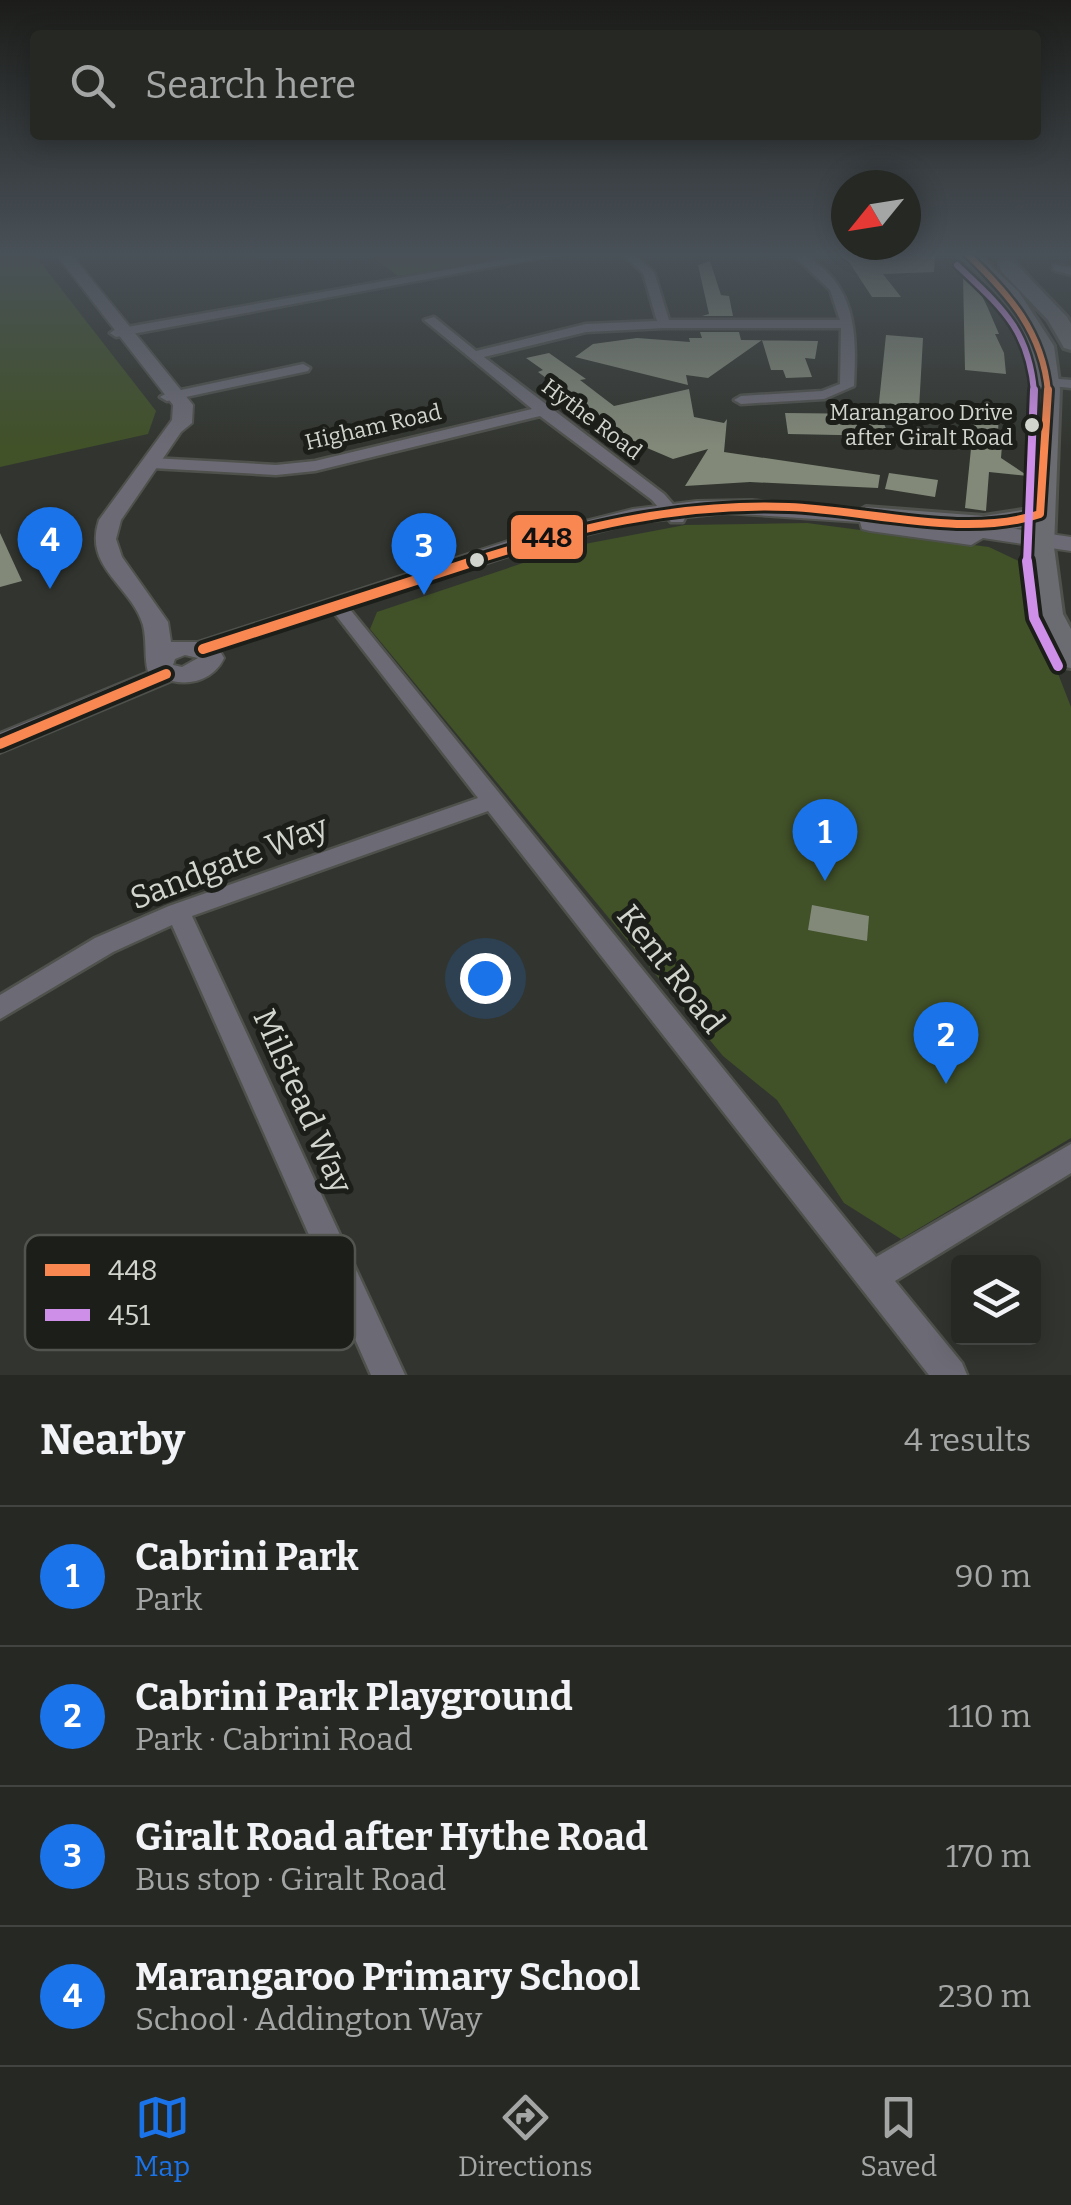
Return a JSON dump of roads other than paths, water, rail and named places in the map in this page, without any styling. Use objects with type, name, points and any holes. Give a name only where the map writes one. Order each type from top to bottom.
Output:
[{"type":"main road","points":[[1027,318],[1060,387],[1040,533],[1048,614],[1071,659]]},
{"type":"main road","points":[[1058,318],[1071,344]]},
{"type":"main road","points":[[866,515],[984,524],[1019,521],[1040,533]]},
{"type":"street","points":[[109,318],[172,396],[184,417],[110,520],[104,539],[110,557],[155,622],[205,652]]},
{"type":"street","points":[[111,318],[121,332]]},
{"type":"street","points":[[121,332],[198,318]]},
{"type":"street","points":[[662,318],[664,324]]},
{"type":"street","points":[[741,400],[824,395],[847,386],[845,318]]},
{"type":"street","name":"Hythe Road","points":[[430,320],[542,411],[658,497],[673,514]]},
{"type":"street","points":[[474,355],[586,328],[846,324]]},
{"type":"street","points":[[172,396],[303,368]]},
{"type":"street","name":"Higham Road","points":[[152,463],[276,470],[315,466],[542,411]]},
{"type":"street","points":[[0,729],[162,664],[193,674],[205,652],[570,541],[673,514],[789,507],[866,515]]},
{"type":"street","points":[[673,514],[814,517],[1040,533],[1071,548]]},
{"type":"street","name":"Kent Road","points":[[342,610],[950,1375]]},
{"type":"street","points":[[155,622],[162,664]]},
{"type":"street","points":[[0,744],[162,664]]},
{"type":"street","name":"Sandgate Way","points":[[0,1008],[104,945],[178,912],[492,801]]},
{"type":"street","name":"Milstead Way","points":[[178,912],[325,1235]]},
{"type":"street","points":[[872,1278],[1071,1156]]},
{"type":"street","name":"Milstead Way","points":[[355,1302],[388,1375]]},
{"type":"place","name":"Marangaroo Drive after Giralt Road","points":[[1032,425]]},
{"type":"place","name":"Marangaroo Primary School","points":[[50,589]]},
{"type":"place","name":"Giralt Road after Hythe Road","points":[[424,595]]},
{"type":"place","name":"Cabrini Park","points":[[825,881]]},
{"type":"place","name":"Cabrini Park Playground","points":[[946,1084]]}]
